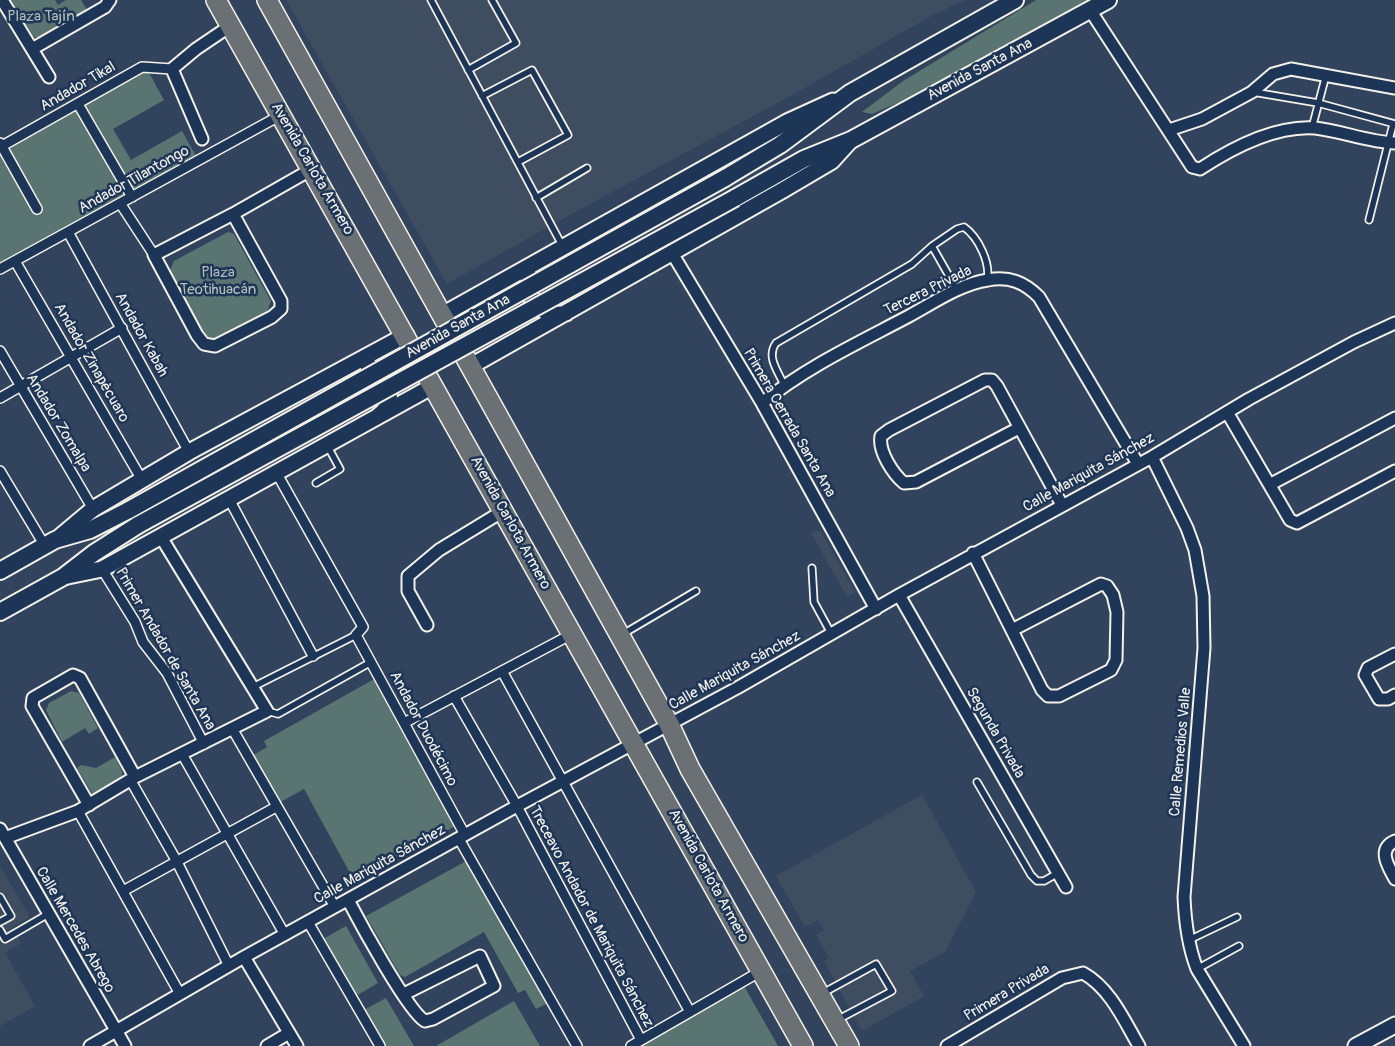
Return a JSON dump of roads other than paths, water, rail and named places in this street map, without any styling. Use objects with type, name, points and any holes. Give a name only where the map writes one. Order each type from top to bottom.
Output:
[{"type":"main road","name":"Avenida Carlota Armero","points":[[216,0],[406,335],[803,1046]]},
{"type":"main road","points":[[267,0],[669,724],[690,769],[849,1046]]},
{"type":"main road","name":"Avenida Santa Ana","points":[[0,571],[50,543],[90,530],[129,510],[725,178],[780,145],[850,93],[1015,0]]},
{"type":"main road","name":"Avenida Santa Ana","points":[[0,612],[63,577],[94,553],[138,524],[804,159],[851,140],[1108,0]]},
{"type":"street","points":[[2,0],[49,77]]},
{"type":"street","points":[[32,49],[105,7],[110,0]]},
{"type":"street","points":[[1090,10],[1192,167],[1200,169],[1226,152],[1283,130],[1312,128],[1391,142]]},
{"type":"street","points":[[202,139],[172,68],[230,26]]},
{"type":"street","name":"Andador Tikal","points":[[1,145],[142,67],[172,68]]},
{"type":"street","points":[[1169,130],[1202,119],[1252,92],[1273,74],[1291,69],[1395,88]]},
{"type":"street","name":"Avenida Santa Ana","points":[[442,315],[787,122],[850,93]]},
{"type":"street","points":[[78,104],[132,196]]},
{"type":"street","name":"Andador Tilantongo","points":[[0,269],[281,115]]},
{"type":"street","name":"Avenida Santa Ana","points":[[471,366],[570,312],[832,161],[851,140]]},
{"type":"street","points":[[1,145],[37,209]]},
{"type":"street","points":[[154,255],[234,214],[312,169]]},
{"type":"street","points":[[120,203],[154,255],[197,335],[204,344],[215,346],[272,318],[281,308],[281,300],[234,214]]},
{"type":"street","name":"Andador Kabah","points":[[68,232],[189,452]]},
{"type":"street","name":"Primera Cerrada Santa Ana","points":[[672,253],[762,403],[876,609]]},
{"type":"street","name":"Andador Zinapècuaro","points":[[15,261],[142,480]]},
{"type":"street","points":[[540,261],[528,277],[528,291],[534,303],[550,314],[570,312]]},
{"type":"street","name":"Tercera Privada","points":[[762,403],[784,385],[957,290],[987,280],[1011,279],[1028,285],[1039,297],[1138,464]]},
{"type":"street","name":"Calle Mariquita Sánchez","points":[[90,1046],[285,934],[832,635],[899,595],[1152,457],[1227,412],[1354,342],[1395,323]]},
{"type":"street","points":[[0,398],[122,328]]},
{"type":"street","name":"Avenida Santa Ana","points":[[50,543],[93,509],[189,452],[406,335]]},
{"type":"street","name":"Andador Zomalpa","points":[[0,351],[93,509]]},
{"type":"street","points":[[344,369],[354,366],[368,366],[385,378],[390,392],[389,400],[382,413],[371,422]]},
{"type":"street","points":[[1019,428],[916,482],[904,483],[897,477],[879,444],[881,436],[889,430],[985,380],[992,380],[997,386],[1062,505]]},
{"type":"street","name":"Avenida Santa Ana","points":[[63,577],[102,569],[276,472],[371,422],[433,386]]},
{"type":"street","points":[[1227,412],[1271,484],[1290,520],[1297,523],[1395,471]]},
{"type":"street","points":[[1271,484],[1395,418]]},
{"type":"street","name":"Calle Remedios Valle","points":[[1152,457],[1187,528],[1195,550],[1203,596],[1204,648],[1184,897],[1189,940],[1198,969],[1244,1046]]},
{"type":"street","points":[[0,471],[50,543]]},
{"type":"street","points":[[276,472],[363,627],[356,635]]},
{"type":"street","points":[[229,499],[313,656]]},
{"type":"street","points":[[427,625],[408,591],[408,576],[439,550],[503,511]]},
{"type":"street","points":[[2,833],[78,811],[133,779],[233,730],[267,711],[251,688],[161,537]]},
{"type":"street","points":[[973,554],[1014,629],[1042,690],[1048,696],[1058,696],[1111,670],[1116,660],[1117,612],[1113,595],[1108,586],[1101,584],[1014,629]]},
{"type":"street","name":"Primer Andador de Santa Ana","points":[[102,569],[135,622],[143,642],[166,673],[204,744]]},
{"type":"street","name":"Segunda Privada","points":[[899,595],[1066,886]]},
{"type":"street","points":[[404,723],[572,633]]},
{"type":"street","name":"Andador Duodécimo","points":[[356,635],[404,723],[462,837],[577,1046]]},
{"type":"street","points":[[1395,654],[1368,668],[1365,675],[1379,699],[1388,699],[1395,694]]},
{"type":"street","points":[[502,671],[690,1012]]},
{"type":"street","points":[[89,805],[32,706],[33,698],[72,676],[80,678],[176,860],[229,966]]},
{"type":"street","name":"Treceavo Andador de Mariquita Sánchez","points":[[454,696],[517,806],[641,1040]]},
{"type":"street","points":[[233,730],[335,907]]},
{"type":"street","points":[[182,754],[226,834],[285,934]]},
{"type":"street","points":[[123,891],[276,806]]},
{"type":"street","points":[[78,811],[180,994]]},
{"type":"street","name":"Calle Mercedes Abrego","points":[[2,833],[125,1046]]},
{"type":"street","points":[[1395,841],[1389,844],[1384,852],[1386,862],[1395,879]]},
{"type":"street","points":[[348,900],[404,994],[419,1018],[425,1021],[433,1019],[494,986],[480,956],[404,994]]},
{"type":"street","points":[[308,922],[380,1046]]},
{"type":"street","points":[[244,957],[297,1046]]},
{"type":"street","points":[[631,1046],[761,971]]},
{"type":"street","name":"Primera Privada","points":[[947,1046],[1062,978],[1083,974],[1096,981],[1120,1012],[1138,1046]]},
{"type":"street","points":[[1356,1046],[1394,1027]]},
{"type":"street","points":[[266,1046],[289,1033]]},
{"type":"lane","points":[[439,0],[432,2],[563,248]]},
{"type":"lane","points":[[468,70],[516,43],[492,0]]},
{"type":"lane","points":[[482,96],[532,70],[568,135],[518,162]]},
{"type":"lane","points":[[1312,128],[1326,75]]},
{"type":"lane","points":[[1252,92],[1318,103],[1394,124],[1391,142],[1369,220]]},
{"type":"lane","points":[[536,198],[587,168]]},
{"type":"lane","points":[[784,385],[772,358],[772,349],[776,343],[912,264],[932,246],[957,229],[964,227],[972,234],[989,269],[987,280]]},
{"type":"lane","points":[[932,246],[957,290]]},
{"type":"lane","points":[[316,483],[340,469],[327,446]]},
{"type":"lane","points":[[812,568],[814,602],[832,635]]},
{"type":"lane","points":[[619,636],[696,591]]},
{"type":"lane","points":[[251,688],[356,635]]},
{"type":"lane","points":[[267,711],[278,714],[371,662]]},
{"type":"lane","points":[[977,782],[1031,875],[1037,881],[1044,881],[1058,873]]},
{"type":"lane","points":[[0,897],[11,916],[0,922]]},
{"type":"lane","points":[[0,930],[5,939],[48,914]]},
{"type":"lane","points":[[1189,940],[1237,917]]},
{"type":"lane","points":[[1198,969],[1239,946]]},
{"type":"lane","points":[[820,994],[876,964],[892,991],[835,1021]]},
{"type":"park label","name":"Plaza Tajín","points":[[41,17]]},
{"type":"park label","name":"Plaza Teotihuacán","points":[[218,282]]}]
